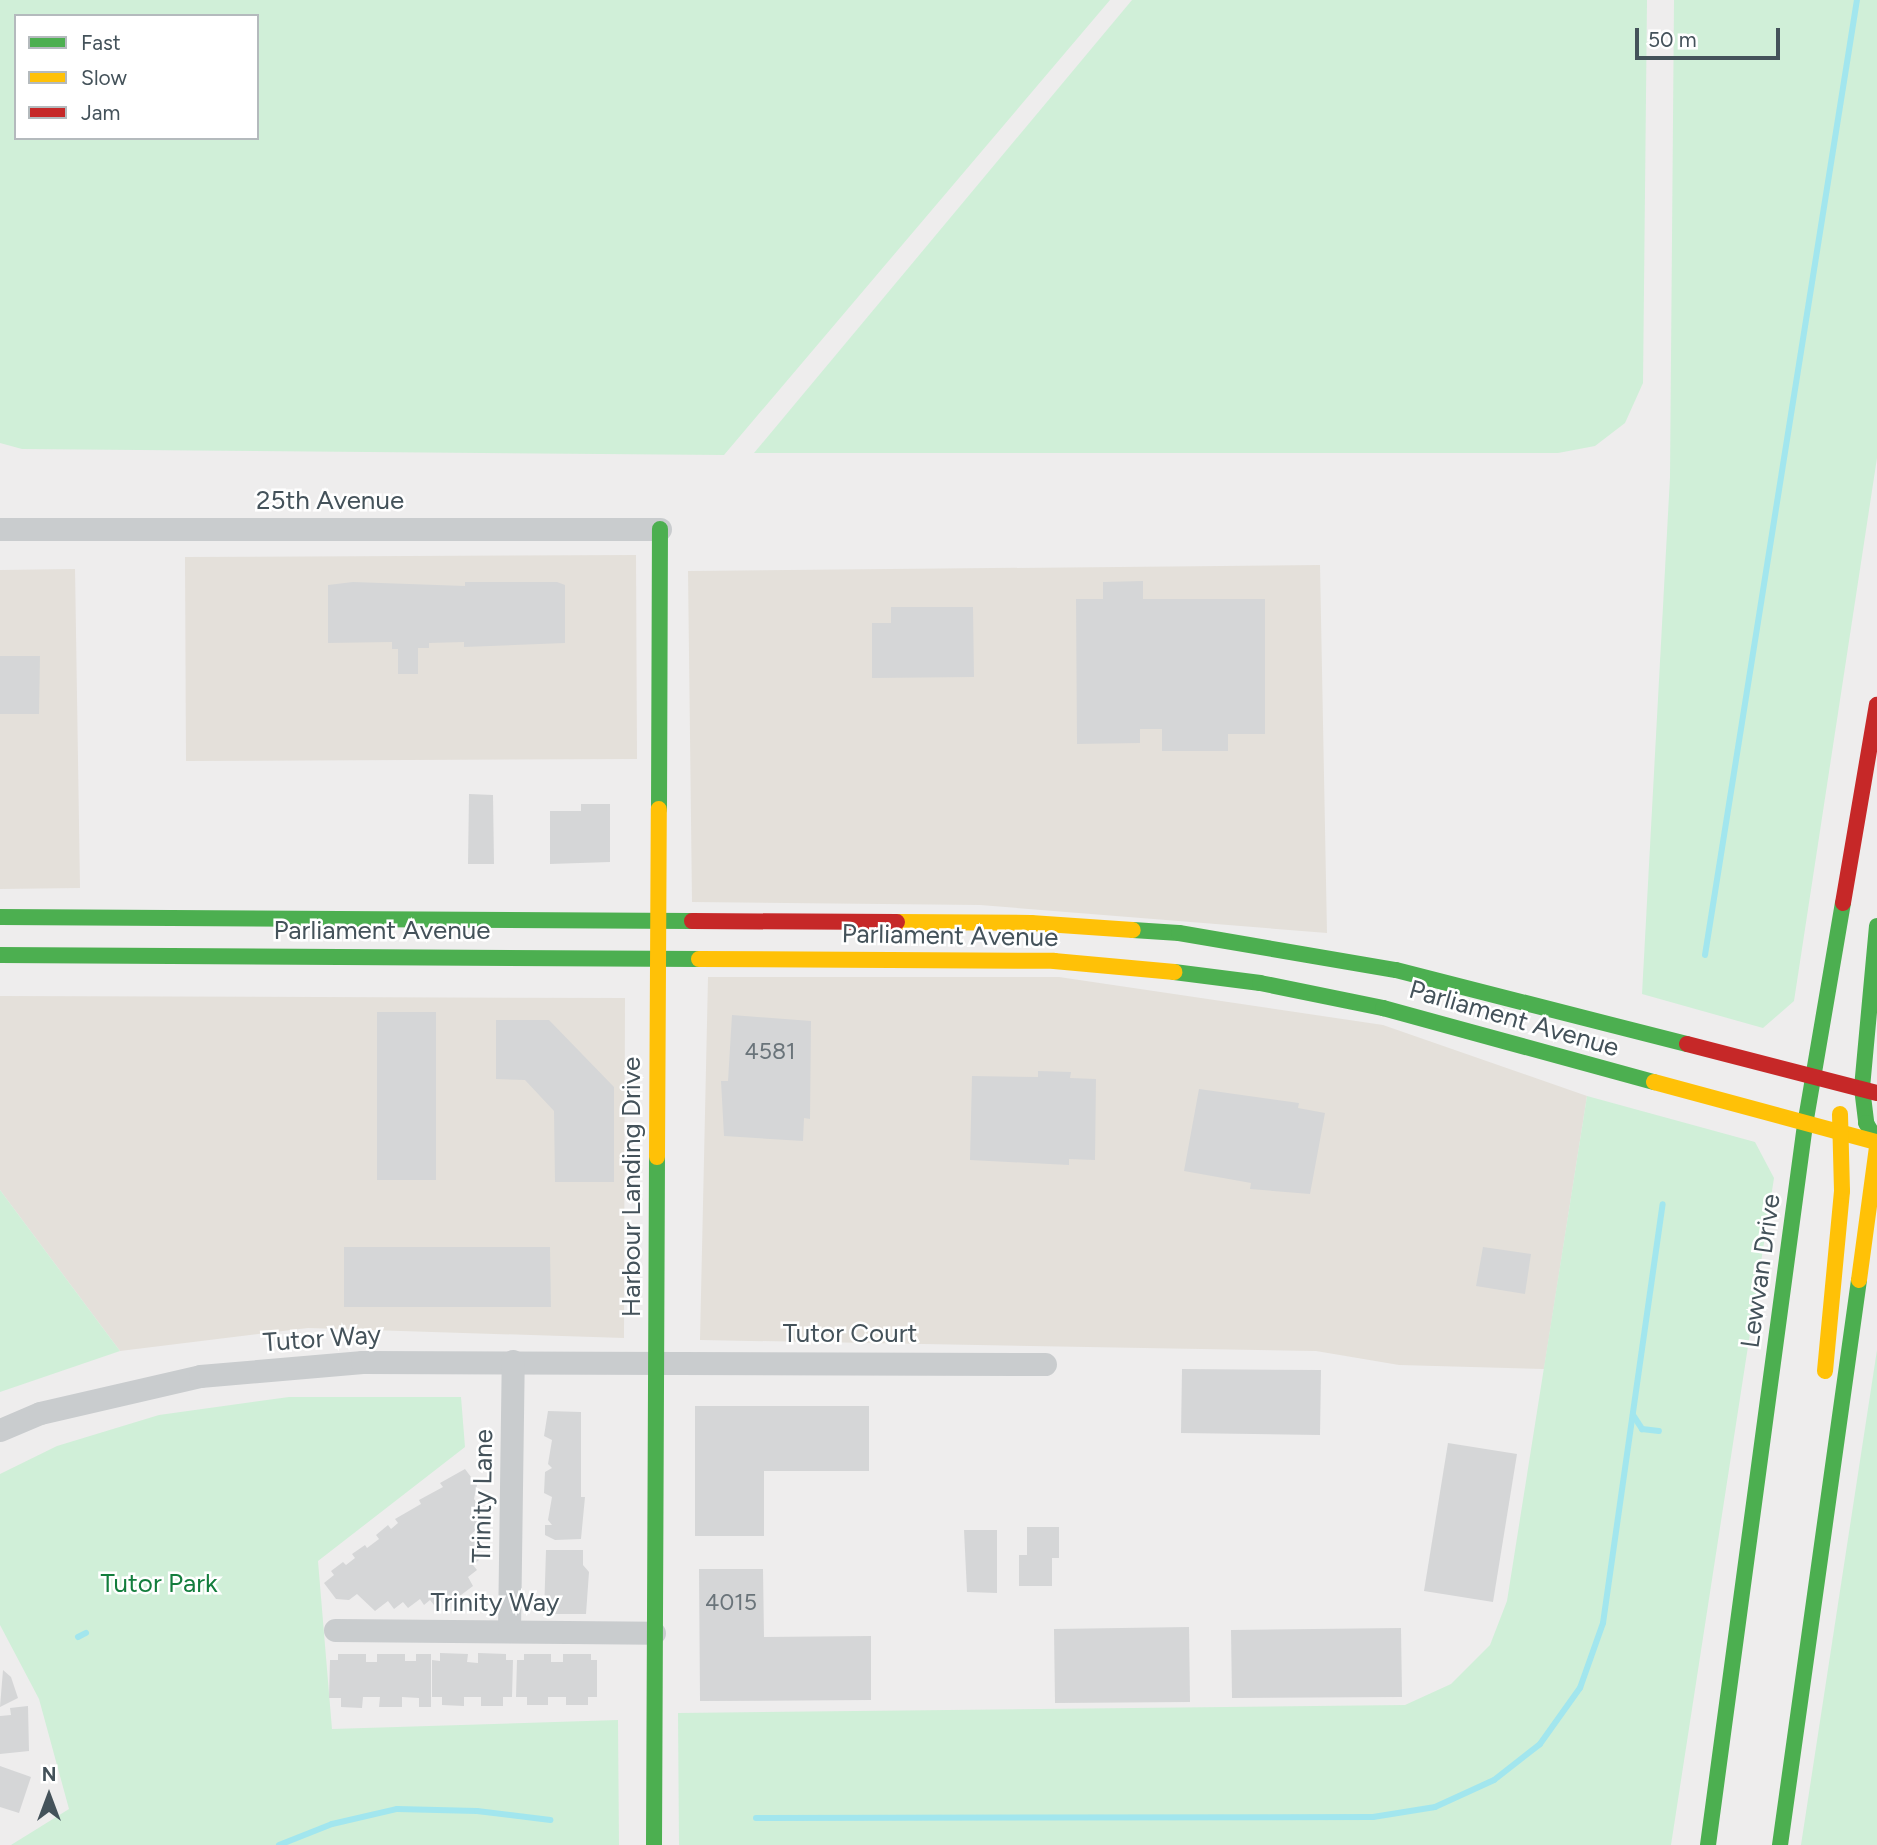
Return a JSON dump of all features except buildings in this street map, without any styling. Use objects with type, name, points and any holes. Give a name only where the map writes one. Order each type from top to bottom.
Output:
[{"type":"main road","name":"Harbour Landing Drive","points":[[653,1845],[660,529]]},
{"type":"main road","name":"Lewvan Drive","points":[[1708,1845],[1805,1125],[1877,705]]},
{"type":"main road","name":"Parliament Avenue","points":[[0,917],[1031,923],[1179,933],[1396,970],[1869,1090]]},
{"type":"main road","points":[[1780,1845],[1877,1143],[1872,1124],[1869,1090],[1877,926]]},
{"type":"main road","name":"Parliament Avenue","points":[[0,955],[1054,961],[1261,983],[1383,1007],[1805,1125],[1842,1128],[1877,1143]]},
{"type":"main road","points":[[1814,1076],[1832,1095],[1842,1128],[1842,1191],[1823,1394]]},
{"type":"main road","points":[[1842,1128],[1872,1124]]},
{"type":"main road","points":[[1794,1741],[1819,1436]]},
{"type":"street","name":"25th Avenue","points":[[0,529],[660,529]]},
{"type":"street","name":"Trinity Lane","points":[[509,1631],[513,1361]]},
{"type":"street","name":"Tutor Way","points":[[0,1430],[40,1413],[200,1376],[362,1362],[656,1361]]},
{"type":"street","name":"Tutor Court","points":[[656,1361],[1045,1364]]},
{"type":"street","name":"Trinity Way","points":[[335,1630],[654,1633]]},
{"type":"shaded area","points":[[636,555],[637,759],[186,761],[185,557]]},
{"type":"shaded area","points":[[1320,565],[1327,933],[980,905],[692,902],[688,571]]},
{"type":"shaded area","points":[[75,569],[80,888],[0,889],[0,570]]},
{"type":"shaded area","points":[[708,977],[1059,977],[1383,1025],[1587,1096],[1544,1369],[1399,1365],[1316,1351],[700,1340]]},
{"type":"shaded area","points":[[0,996],[625,998],[624,1338],[308,1328],[120,1351],[0,1190]]},
{"type":"green space","points":[[0,0],[1110,0],[724,455],[22,449],[0,443]]},
{"type":"green space","points":[[1132,0],[1647,0],[1643,383],[1625,423],[1595,446],[1558,453],[754,453]]},
{"type":"green space","points":[[1674,0],[1877,0],[1877,458],[1794,1001],[1763,1028],[1642,994],[1670,477]]},
{"type":"green space","points":[[1587,1096],[1755,1142],[1774,1178],[1671,1845],[679,1845],[678,1713],[1405,1705],[1451,1684],[1490,1645],[1507,1601]]},
{"type":"green space","points":[[0,1190],[120,1351],[0,1392]]},
{"type":"green space","points":[[1877,1350],[1877,1845],[1801,1845]]},
{"type":"green space","name":"Tutor Park","points":[[289,1397],[461,1397],[465,1447],[318,1561],[332,1729],[618,1720],[619,1845],[11,1845],[69,1809],[39,1699],[0,1625],[0,1474],[57,1446],[159,1415]]},
{"type":"waterway","points":[[1705,955],[1857,0]]},
{"type":"waterway","points":[[756,1818],[1373,1817],[1435,1807],[1494,1780],[1540,1744],[1580,1688],[1603,1623],[1663,1204]]},
{"type":"waterway","points":[[1633,1415],[1642,1429],[1659,1431]]},
{"type":"waterway","points":[[78,1637],[86,1633]]},
{"type":"waterway","points":[[279,1845],[332,1824],[397,1809],[477,1811],[550,1820]]},
{"type":"traffic: fast","points":[[659,809],[660,529]]},
{"type":"traffic: fast","points":[[1708,1845],[1805,1125],[1843,903]]},
{"type":"traffic: fast","points":[[0,917],[692,921]]},
{"type":"traffic: fast","points":[[1877,926],[1862,1088],[1866,1123],[1877,1141]]},
{"type":"traffic: fast","points":[[1133,930],[1179,933],[1396,970],[1687,1044]]},
{"type":"traffic: fast","points":[[0,955],[699,959]]},
{"type":"traffic: fast","points":[[1174,972],[1260,983],[1383,1008],[1654,1082]]},
{"type":"traffic: fast","points":[[654,1845],[657,1157]]},
{"type":"traffic: fast","points":[[1780,1845],[1859,1280]]},
{"type":"traffic: slow","points":[[657,1157],[659,809]]},
{"type":"traffic: slow","points":[[897,922],[1031,923],[1133,930]]},
{"type":"traffic: slow","points":[[699,959],[1054,961],[1174,972]]},
{"type":"traffic: slow","points":[[1654,1082],[1877,1142]]},
{"type":"traffic: slow","points":[[1825,1371],[1842,1191],[1840,1114]]},
{"type":"traffic: slow","points":[[1859,1280],[1877,1147]]},
{"type":"traffic: jam","points":[[1843,903],[1877,705]]},
{"type":"traffic: jam","points":[[692,921],[897,922]]},
{"type":"traffic: jam","points":[[1687,1044],[1877,1093]]}]
